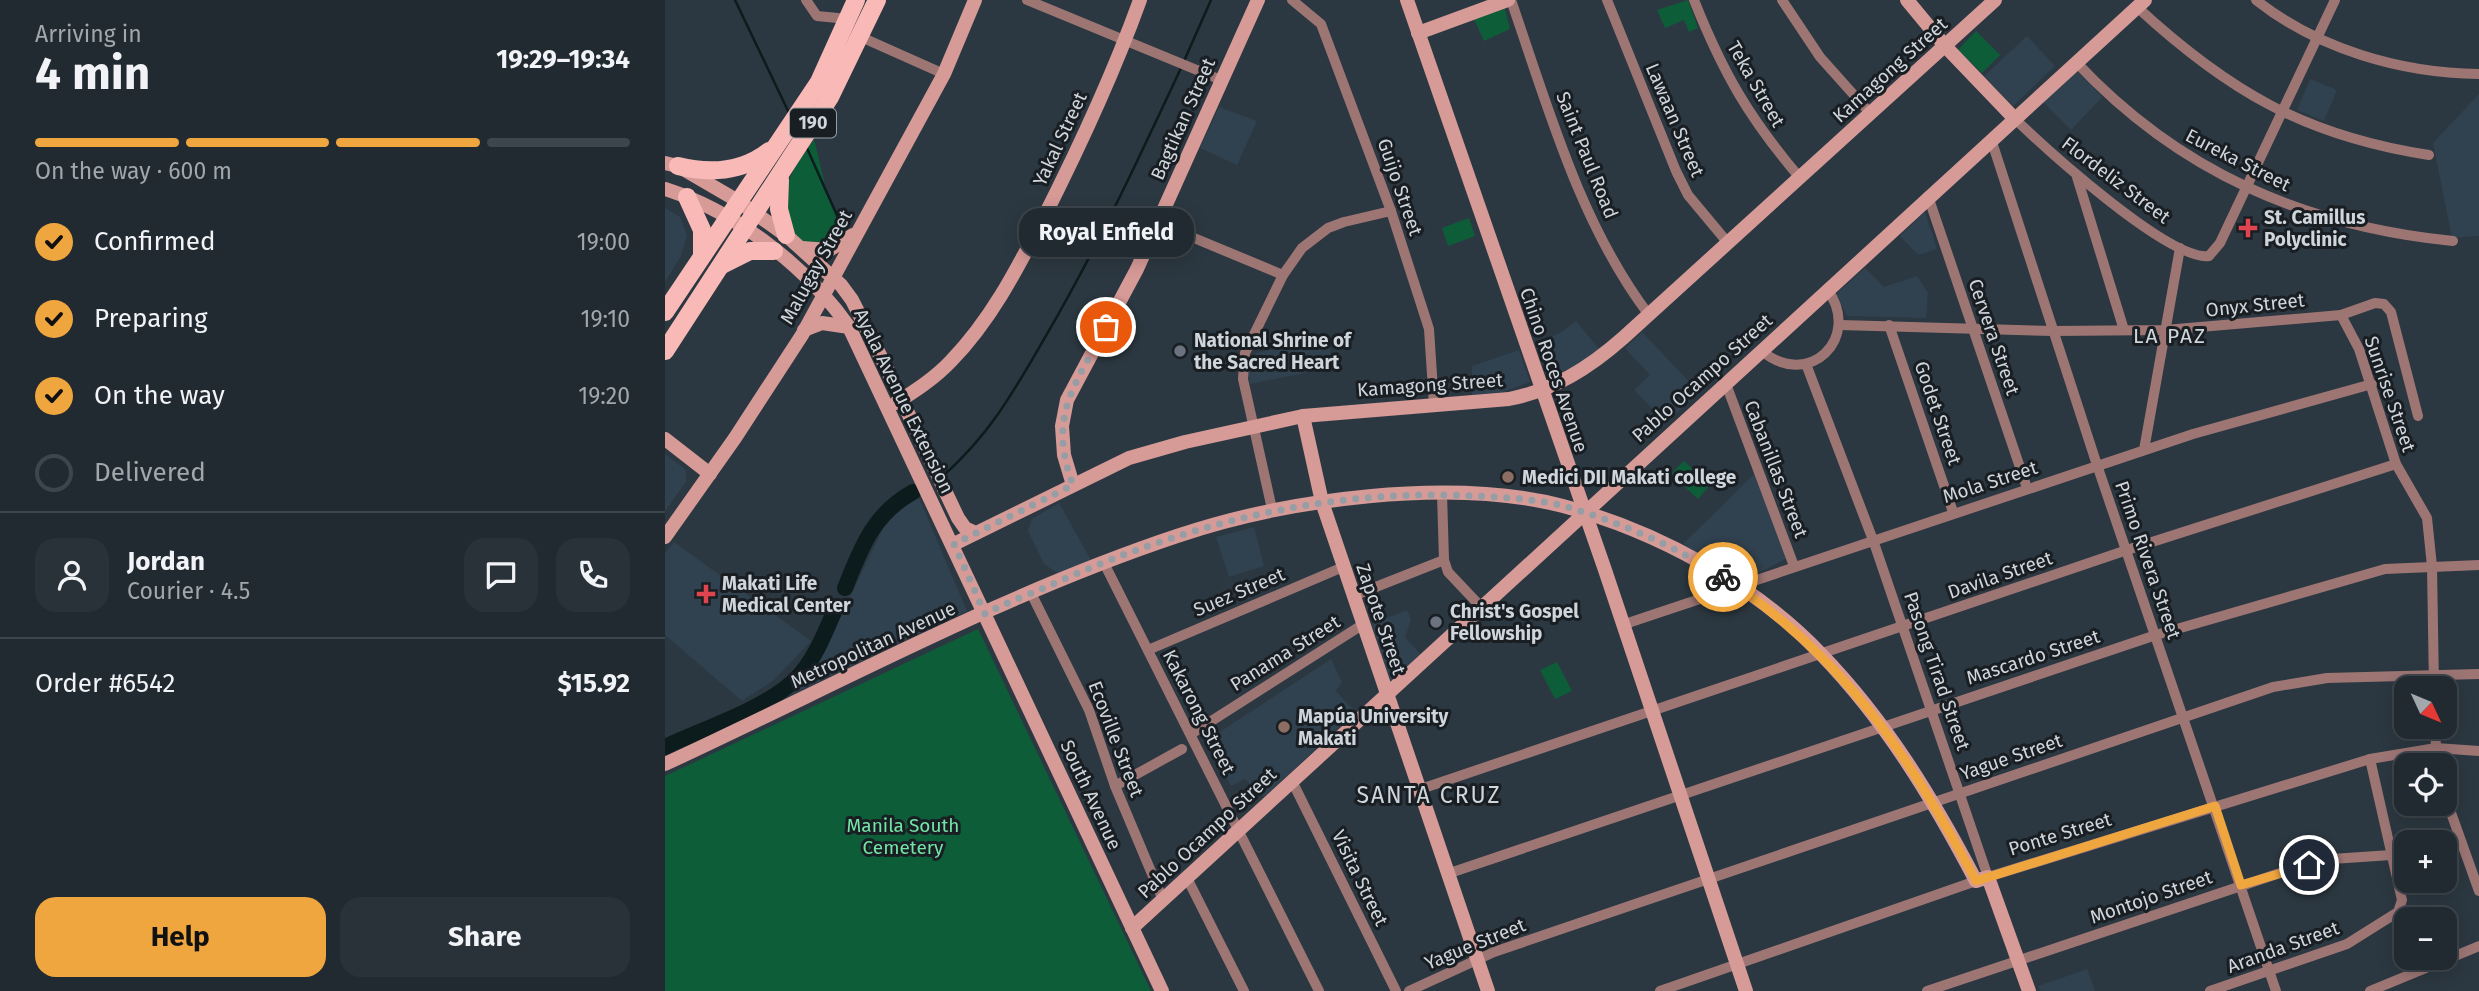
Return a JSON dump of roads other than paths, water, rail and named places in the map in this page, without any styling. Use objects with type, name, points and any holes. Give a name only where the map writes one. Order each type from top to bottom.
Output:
[{"type":"main road","name":"190","points":[[665,312],[819,82],[856,0]]},
{"type":"main road","name":"190","points":[[665,351],[830,97],[877,0]]},
{"type":"main road","name":"Malugay Street","points":[[665,537],[710,474],[807,325],[944,74],[975,0]]},
{"type":"main road","name":"Yakal Street","points":[[896,404],[953,359],[977,330],[1010,281],[1090,122],[1140,0]]},
{"type":"main road","name":"Bagtikan Street","points":[[1073,485],[1065,455],[1063,412],[1158,223],[1258,0]]},
{"type":"main road","name":"Chino Roces Avenue","points":[[1408,0],[1746,991]]},
{"type":"main road","points":[[1418,33],[1510,0]]},
{"type":"main road","points":[[1907,0],[1945,46],[2014,118]]},
{"type":"main road","name":"Kamagong Street","points":[[954,544],[1142,453],[1303,416],[1498,401],[1541,391],[1596,361],[1995,0]]},
{"type":"main road","name":"Pablo Ocampo Street","points":[[1132,928],[2141,3]]},
{"type":"main road","points":[[672,165],[696,170],[731,169],[757,158],[780,142]]},
{"type":"main road","name":"Ayala Avenue Extension","points":[[672,165],[738,201],[786,235],[833,276],[852,300],[985,614]]},
{"type":"main road","points":[[781,176],[779,209],[786,235]]},
{"type":"main road","name":"Ayala Avenue Extension","points":[[665,189],[687,197],[745,230],[824,293],[849,327],[896,404],[958,518],[965,528],[975,533]]},
{"type":"main road","points":[[687,197],[702,230],[702,255]]},
{"type":"main road","points":[[801,247],[829,250],[859,231]]},
{"type":"main road","points":[[719,267],[750,251],[774,251]]},
{"type":"main road","points":[[803,274],[807,325],[822,323],[849,327]]},
{"type":"main road","name":"Zapote Street","points":[[1303,416],[1322,502],[1488,991]]},
{"type":"main road","points":[[665,439],[710,474]]},
{"type":"main road","name":"Metropolitan Avenue","points":[[665,764],[1031,593],[1180,535],[1272,509],[1391,495],[1442,494],[1524,501],[1562,506],[1671,547],[1738,587],[1791,626],[1823,655],[1883,726],[1982,879]]},
{"type":"main road","name":"Ayala Avenue Extension","points":[[954,544],[958,518]]},
{"type":"main road","name":"South Avenue","points":[[985,614],[1162,991]]},
{"type":"main road","name":"Pasong Tirad Street","points":[[1982,879],[2029,991]]},
{"type":"street","points":[[806,0],[817,16],[848,19]]},
{"type":"street","points":[[1027,0],[1125,38],[1221,80]]},
{"type":"street","name":"Guijo Street","points":[[1291,0],[1321,24],[1391,211],[1429,329],[1434,405]]},
{"type":"street","name":"Saint Paul Road","points":[[1510,0],[1571,168],[1604,243],[1649,315]]},
{"type":"street","name":"Lawaan Street","points":[[1607,0],[1676,171],[1688,195],[1728,243]]},
{"type":"street","name":"Teka Street","points":[[1694,0],[1740,101],[1770,143],[1800,178]]},
{"type":"street","points":[[1782,0],[1820,57],[1870,113]]},
{"type":"street","points":[[2256,0],[2317,37],[2388,62],[2438,71],[2479,74]]},
{"type":"street","points":[[2246,188],[2335,0]]},
{"type":"street","points":[[2141,3],[2211,70],[2283,113],[2340,135],[2429,155]]},
{"type":"street","points":[[861,37],[944,74]]},
{"type":"street","name":"Eureka Street","points":[[2076,62],[2143,124],[2199,162],[2246,188],[2286,205],[2347,224],[2410,236],[2453,240]]},
{"type":"street","name":"Flordeliz Street","points":[[2014,118],[2077,177],[2180,248],[2206,257],[2220,243],[2246,188]]},
{"type":"street","name":"Primo Rivera Street","points":[[1991,139],[2097,465],[2276,991]]},
{"type":"street","points":[[2077,177],[2124,330]]},
{"type":"street","name":"Cervera Street","points":[[1928,196],[2027,488]]},
{"type":"street","points":[[1272,509],[1243,379],[1245,354],[1283,275],[1302,248],[1328,228],[1391,211]]},
{"type":"street","points":[[1158,223],[1283,275]]},
{"type":"street","points":[[2144,450],[2180,248]]},
{"type":"street","points":[[1762,351],[1781,363],[1806,364],[1829,350],[1840,325],[1837,306],[1827,289]]},
{"type":"street","name":"Onyx Street","points":[[1840,325],[2054,331],[2165,330],[2341,315],[2375,303],[2384,304],[2391,312],[2418,416]]},
{"type":"street","name":"Sunrise Street","points":[[2341,315],[2359,349],[2372,384],[2396,464],[2427,518],[2432,566],[2433,675]]},
{"type":"street","name":"Godet Street","points":[[1889,325],[1953,512]]},
{"type":"street","name":"Pasong Tirad Street","points":[[1806,364],[1873,540],[1959,792],[1982,879]]},
{"type":"street","name":"Cabanillas Street","points":[[1725,384],[1794,566]]},
{"type":"street","name":"Mola Street","points":[[1622,625],[2097,465],[2372,384]]},
{"type":"street","name":"Davila Street","points":[[1418,790],[2127,550],[2396,464]]},
{"type":"street","points":[[1442,494],[1444,560],[1448,572],[1482,608]]},
{"type":"street","points":[[1353,596],[1444,560]]},
{"type":"street","name":"Kakarong Street","points":[[1104,563],[1319,991]]},
{"type":"street","name":"Mascardo Street","points":[[1447,874],[2156,635],[2367,573],[2432,566],[2479,565]]},
{"type":"street","name":"Suez Street","points":[[1148,650],[1343,566]]},
{"type":"street","name":"Ecoville Street","points":[[1031,593],[1089,710],[1115,786],[1163,900]]},
{"type":"street","name":"Panama Street","points":[[1191,734],[1362,625]]},
{"type":"street","name":"Yague Street","points":[[1409,991],[1477,958],[2273,687],[2299,681],[2479,674]]},
{"type":"street","points":[[2436,739],[2437,748]]},
{"type":"street","name":"Ponte Street","points":[[1660,991],[1982,879],[2369,759],[2437,748],[2479,751]]},
{"type":"street","points":[[1115,786],[1182,749]]},
{"type":"street","points":[[2369,759],[2391,855]]},
{"type":"street","name":"Visita Street","points":[[1292,781],[1396,991]]},
{"type":"street","points":[[2452,816],[2479,891]]},
{"type":"street","name":"Montojo Street","points":[[1927,991],[2241,885],[2332,859],[2391,855]]},
{"type":"street","name":"Aranda Street","points":[[2210,991],[2347,944],[2400,909],[2402,900],[2391,855]]},
{"type":"street","points":[[1187,877],[1244,991]]},
{"type":"street","points":[[2370,991],[2479,946]]},
{"type":"waterway","points":[[735,0],[790,115]]},
{"type":"waterway","points":[[1184,61],[1211,0]]},
{"type":"waterway","points":[[944,475],[989,426],[1035,354],[1100,236],[1181,68]]},
{"type":"waterway","points":[[806,146],[840,222]]},
{"type":"waterway","points":[[913,492],[919,489]]},
{"type":"waterway","points":[[845,588],[863,546],[878,521],[913,492]]},
{"type":"waterway","points":[[665,747],[751,709],[796,679],[818,647],[834,612]]},
{"type":"place","name":"St. Camillus Polyclinic","points":[[2248,228]]},
{"type":"place","name":"Royal Enfield","points":[[1106,327]]},
{"type":"place","name":"National Shrine of the Sacred Heart","points":[[1180,351]]},
{"type":"place","name":"Medici DII Makati college","points":[[1508,477]]},
{"type":"place","name":"Makati Life Medical Center","points":[[706,594]]},
{"type":"place","name":"Christ's Gospel Fellowship","points":[[1436,622]]},
{"type":"place","name":"Mapúa University Makati","points":[[1284,727]]},
{"type":"district","name":"LA PAZ","points":[[2170,336]]},
{"type":"district","name":"SANTA CRUZ","points":[[1429,795]]},
{"type":"park label","name":"Manila South Cemetery","points":[[903,836]]}]
